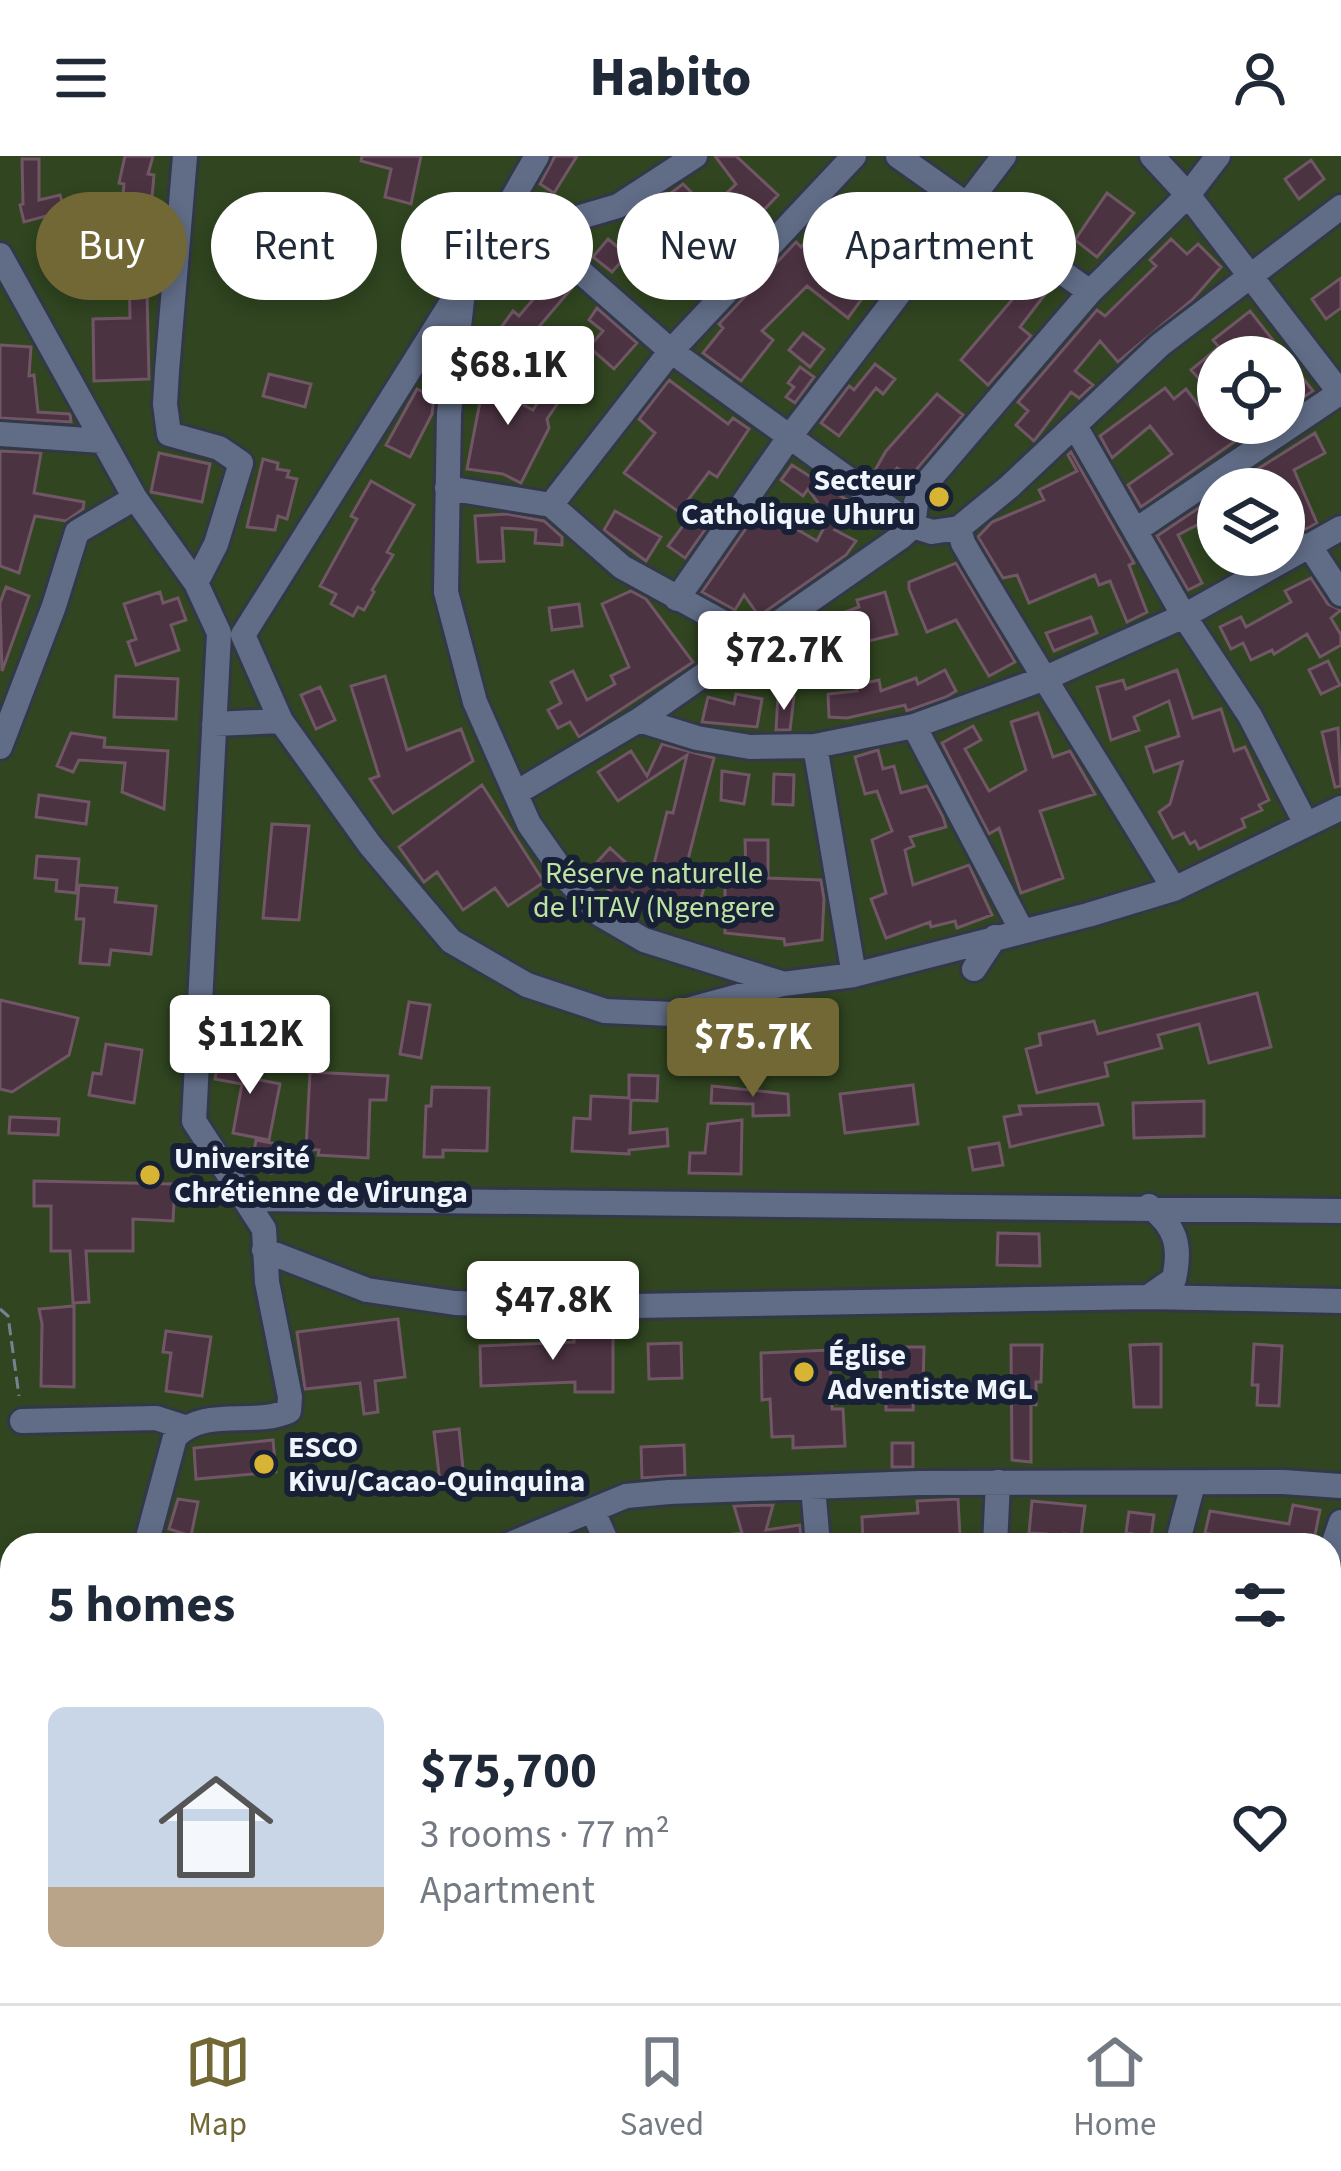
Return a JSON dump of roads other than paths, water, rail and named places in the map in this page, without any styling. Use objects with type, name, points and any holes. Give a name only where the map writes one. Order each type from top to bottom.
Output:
[{"type":"street","points":[[185,156],[165,404],[170,434],[219,448],[241,463],[216,544],[196,583]]},
{"type":"street","points":[[517,192],[537,156]]},
{"type":"street","points":[[593,213],[618,206],[695,156]]},
{"type":"street","points":[[550,506],[671,352],[854,156]]},
{"type":"street","points":[[898,156],[946,192]]},
{"type":"street","points":[[979,192],[1004,156]]},
{"type":"street","points":[[1136,530],[1341,392],[1188,195],[1152,156]]},
{"type":"street","points":[[516,793],[639,720],[757,641],[914,526],[923,487],[1090,292],[1188,195],[1218,156]]},
{"type":"street","points":[[593,282],[671,352],[788,439],[914,526],[932,532],[959,528],[1160,345],[1341,207]]},
{"type":"street","points":[[0,255],[135,498],[231,634],[281,721],[370,845],[451,941],[527,985],[604,1011],[672,1014],[783,984],[854,975],[1174,889],[1341,808]]},
{"type":"street","points":[[1076,282],[1090,292]]},
{"type":"street","points":[[22,1421],[156,1418],[184,1427],[212,1420],[271,1419],[290,1411],[264,1229],[194,1121],[214,724],[231,634],[453,300]]},
{"type":"street","points":[[462,300],[449,413],[446,592],[475,703],[529,824],[569,881],[601,915],[644,940],[783,984]]},
{"type":"street","points":[[677,599],[788,439],[896,300]]},
{"type":"street","points":[[1075,426],[1184,616],[1250,716],[1306,824]]},
{"type":"street","points":[[0,434],[102,441]]},
{"type":"street","points":[[447,488],[550,506],[622,567],[757,641]]},
{"type":"street","points":[[0,747],[54,606],[76,532],[135,498]]},
{"type":"street","points":[[959,528],[963,543],[1019,639],[1048,677],[1174,889]]},
{"type":"street","points":[[639,720],[697,738],[750,747],[815,746],[914,726],[1048,677],[1184,616],[1341,528]]},
{"type":"street","points":[[1309,545],[1341,594]]},
{"type":"street","points":[[214,724],[281,721]]},
{"type":"street","points":[[914,726],[1022,931]]},
{"type":"street","points":[[815,746],[832,824],[854,975]]},
{"type":"street","points":[[974,969],[994,938]]},
{"type":"street","points":[[247,1199],[1341,1211]]},
{"type":"street","points":[[1148,1297],[1174,1280],[1179,1256],[1175,1232],[1149,1206]]},
{"type":"street","points":[[265,1250],[367,1290],[455,1303],[575,1307],[1148,1297],[1341,1300]]},
{"type":"street","points":[[149,1533],[176,1437],[184,1427]]},
{"type":"street","points":[[995,1533],[998,1483]]},
{"type":"street","points":[[538,1533],[626,1496],[998,1483],[1341,1486]]},
{"type":"street","points":[[1180,1533],[1192,1484]]},
{"type":"street","points":[[814,1487],[817,1533]]},
{"type":"street","points":[[593,1511],[603,1533]]},
{"type":"place","name":"Secteur Catholique Uhuru","points":[[939,497]]},
{"type":"place","name":"Université Chrétienne de Virunga","points":[[150,1175]]},
{"type":"place","name":"Église Adventiste MGL","points":[[804,1372]]},
{"type":"place","name":"ESCO Kivu/Cacao-Quinquina","points":[[264,1464]]},
{"type":"park label","name":"Réserve naturelle de l'ITAV (Ngengere","points":[[654,890]]}]
